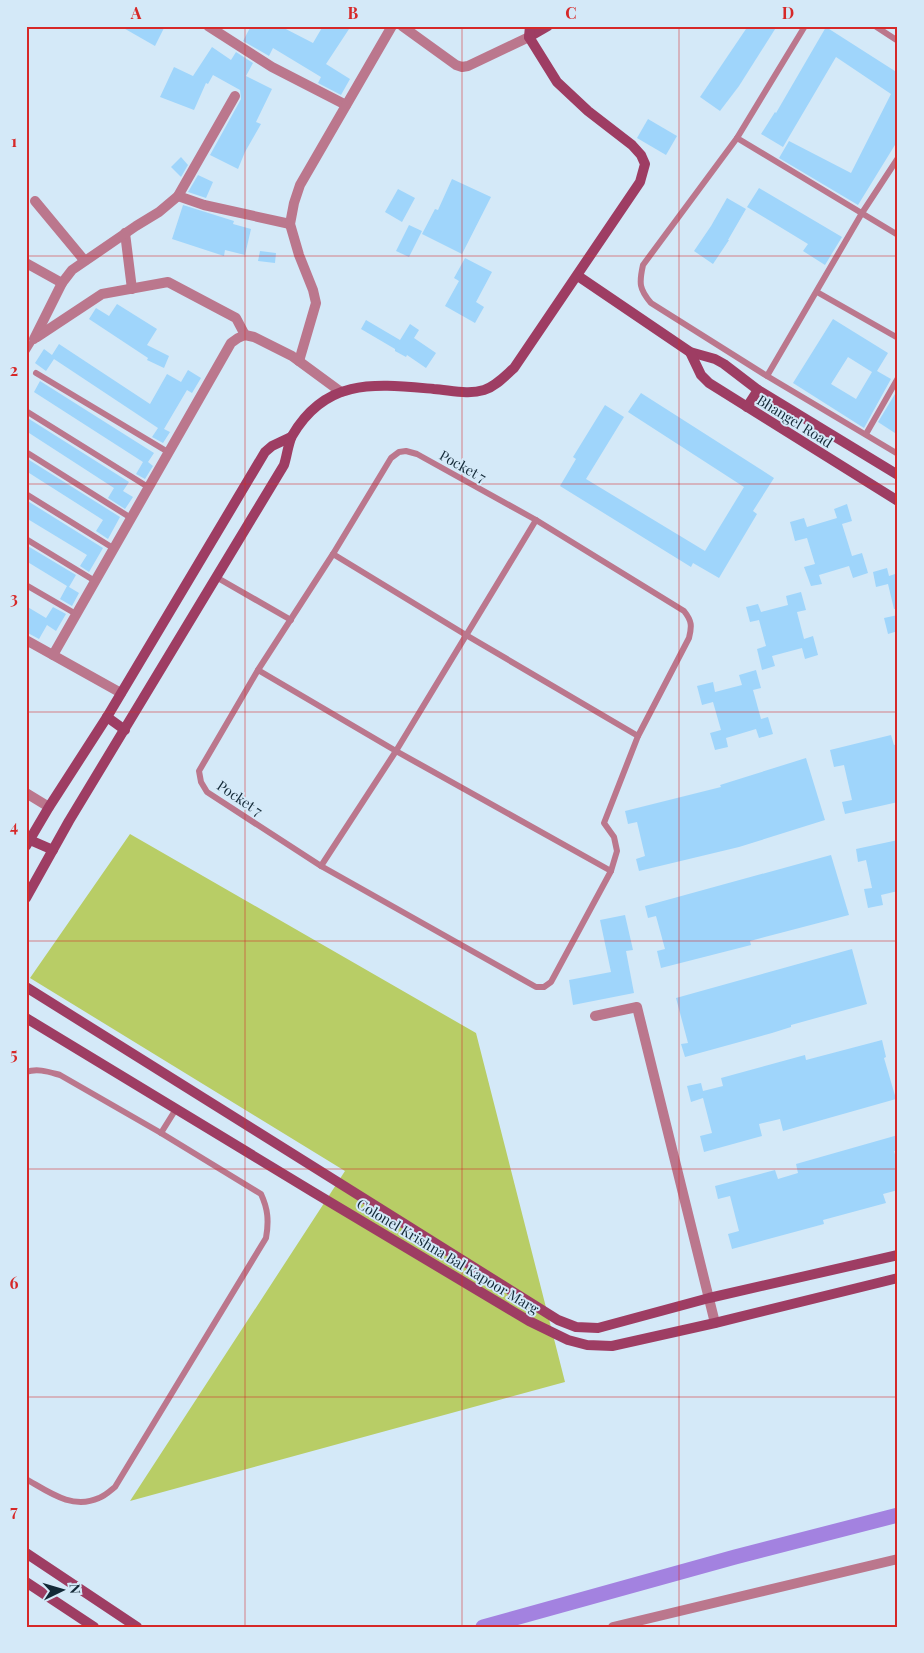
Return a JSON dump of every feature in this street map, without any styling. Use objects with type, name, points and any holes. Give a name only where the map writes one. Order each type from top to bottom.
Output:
[{"type":"street","points":[[208,26],[272,67],[346,105]]},
{"type":"street","points":[[299,360],[316,303],[290,224],[294,203],[300,185],[392,26]]},
{"type":"street","points":[[402,26],[456,65],[462,67],[529,38],[548,26]]},
{"type":"street","points":[[26,898],[69,821],[284,465],[291,437],[310,412],[324,400],[340,392],[368,386],[391,385],[467,392],[483,390],[497,384],[514,368],[640,182],[645,164],[641,155],[632,145],[588,111],[557,82],[529,38],[530,26]]},
{"type":"street","points":[[34,339],[62,283],[72,270],[84,260],[159,212],[178,196],[235,96]]},
{"type":"street","points":[[178,196],[204,205],[290,224]]},
{"type":"street","points":[[35,201],[84,260]]},
{"type":"street","points":[[125,233],[132,289]]},
{"type":"street","points":[[26,263],[62,283]]},
{"type":"street","name":"Bhangel Road","points":[[578,276],[690,352],[715,359],[724,364],[758,390],[898,475]]},
{"type":"street","points":[[34,339],[102,294],[168,282],[236,318],[245,335]]},
{"type":"street","points":[[53,655],[231,343],[245,335],[254,337],[299,360],[340,392]]},
{"type":"street","name":"Bhangel Road","points":[[690,352],[701,375],[709,383],[898,501]]},
{"type":"street","points":[[747,407],[758,390]]},
{"type":"street","points":[[52,850],[28,843],[107,717],[265,452],[272,446],[291,437]]},
{"type":"street","points":[[26,640],[121,693]]},
{"type":"street","points":[[107,717],[125,730]]},
{"type":"street","points":[[26,793],[49,807]]},
{"type":"street","points":[[26,987],[558,1320],[576,1327],[598,1328],[709,1298],[898,1255]]},
{"type":"street","points":[[595,1016],[637,1006],[715,1324]]},
{"type":"street","name":"Colonel Krishna Bal Kapoor Marg","points":[[26,1018],[529,1321],[568,1340],[587,1345],[612,1346],[715,1324],[898,1278]]},
{"type":"street","points":[[26,1553],[135,1625]]},
{"type":"street","points":[[613,1627],[898,1559]]},
{"type":"street","points":[[26,1582],[94,1627]]},
{"type":"lane","points":[[805,26],[737,138],[643,265],[640,282],[643,294],[651,303],[767,376],[898,454]]},
{"type":"lane","points":[[875,26],[898,41]]},
{"type":"lane","points":[[737,138],[898,234]]},
{"type":"lane","points":[[767,376],[862,213],[898,158]]},
{"type":"lane","points":[[817,292],[898,338]]},
{"type":"lane","points":[[26,352],[34,339]]},
{"type":"lane","points":[[36,373],[168,452]]},
{"type":"lane","points":[[866,434],[898,378]]},
{"type":"lane","points":[[26,411],[148,487]]},
{"type":"lane","name":"Pocket 7","points":[[406,451],[416,454],[536,520],[684,611],[690,619],[692,627],[689,638],[638,736],[604,822],[614,837],[617,851],[611,871],[551,982],[544,987],[536,987],[321,866],[207,792],[201,782],[200,771],[258,670],[333,554],[391,458],[398,452],[406,451]]},
{"type":"lane","points":[[26,452],[131,518]]},
{"type":"lane","points":[[26,494],[113,548]]},
{"type":"lane","points":[[321,866],[396,750],[536,520]]},
{"type":"lane","points":[[26,539],[95,581]]},
{"type":"lane","points":[[333,554],[638,736]]},
{"type":"lane","points":[[216,577],[291,620]]},
{"type":"lane","points":[[26,585],[76,614]]},
{"type":"lane","points":[[258,670],[611,871]]},
{"type":"lane","points":[[26,1072],[45,1070],[60,1075],[161,1132],[261,1194],[267,1207],[269,1222],[266,1238],[115,1487],[100,1498],[82,1502],[65,1500],[26,1479]]},
{"type":"lane","points":[[161,1132],[176,1109]]},
{"type":"green space","points":[[130,834],[476,1033],[565,1382],[130,1501],[345,1171],[30,978]]},
{"type":"building","points":[[120,26],[165,26],[155,46]]},
{"type":"building","points":[[251,26],[280,26],[313,43],[323,26],[351,26],[326,64],[350,79],[341,95],[318,83],[321,77],[273,48],[269,56],[243,41]]},
{"type":"building","points":[[748,26],[777,26],[739,86],[720,111],[700,97]]},
{"type":"building","points":[[826,27],[898,73],[898,140],[858,205],[779,158],[789,141],[851,173],[891,94],[836,57],[783,147],[761,134],[776,113]]},
{"type":"building","points":[[212,47],[231,60],[236,52],[253,63],[246,76],[272,89],[256,122],[261,124],[245,152],[238,169],[210,155],[241,99],[240,90],[213,75],[208,84],[206,83],[194,110],[160,97],[174,67],[193,76]]},
{"type":"building","points":[[648,119],[677,136],[666,155],[637,138]]},
{"type":"building","points":[[181,157],[188,165],[181,177],[171,167]]},
{"type":"building","points":[[198,175],[213,182],[206,198],[188,192]]},
{"type":"building","points":[[452,179],[491,197],[462,254],[422,234],[435,209],[438,210]]},
{"type":"building","points":[[759,188],[842,237],[825,265],[803,251],[808,244],[747,207]]},
{"type":"building","points":[[398,189],[415,198],[402,222],[385,212]]},
{"type":"building","points":[[727,198],[746,209],[713,264],[694,251]]},
{"type":"building","points":[[183,205],[234,221],[233,224],[251,229],[245,255],[225,250],[224,256],[172,239]]},
{"type":"building","points":[[409,225],[422,231],[409,257],[396,251]]},
{"type":"building","points":[[260,251],[276,253],[275,263],[258,261]]},
{"type":"building","points":[[465,258],[492,272],[476,302],[484,307],[475,323],[445,306],[459,281],[454,278]]},
{"type":"building","points":[[117,304],[157,329],[147,345],[169,356],[164,368],[147,360],[148,358],[89,319],[96,308],[109,316]]},
{"type":"building","points":[[833,319],[888,353],[877,371],[891,379],[864,428],[793,383]],"holes":[[[848,357],[872,372],[856,399],[831,384]]]},
{"type":"building","points":[[366,320],[400,340],[410,324],[419,330],[414,338],[436,353],[426,368],[361,329]]},
{"type":"building","points":[[59,344],[150,404],[167,374],[181,382],[188,370],[201,378],[192,393],[187,390],[164,429],[170,432],[163,443],[152,437],[158,428],[54,359],[46,371],[35,363],[44,349],[52,355]]},
{"type":"building","points":[[40,381],[154,453],[148,462],[153,466],[145,479],[136,474],[143,462],[34,392]]},
{"type":"building","points":[[898,389],[898,435],[878,422]]},
{"type":"building","points":[[641,393],[774,478],[753,511],[757,514],[719,578],[693,563],[691,567],[560,486],[576,459],[573,457],[605,405],[624,417],[586,479],[705,551],[744,487],[628,412]]},
{"type":"building","points":[[26,417],[129,482],[123,491],[133,497],[125,509],[108,498],[114,488],[26,431]]},
{"type":"building","points":[[26,458],[120,517],[108,539],[96,531],[103,520],[26,471]]},
{"type":"building","points":[[26,500],[103,548],[89,572],[80,566],[87,555],[26,518]]},
{"type":"building","points":[[847,504],[852,521],[842,524],[852,556],[862,553],[868,573],[853,578],[849,566],[819,575],[822,584],[811,586],[804,567],[815,564],[807,538],[795,541],[790,522],[804,518],[807,527],[837,518],[834,509]]},
{"type":"building","points":[[26,545],[76,575],[69,587],[79,593],[72,606],[60,599],[67,586],[26,561]]},
{"type":"building","points":[[887,568],[889,576],[898,573],[898,609],[894,609],[888,584],[876,587],[873,572]]},
{"type":"building","points":[[801,592],[806,610],[797,612],[804,639],[813,636],[818,655],[805,659],[802,648],[772,656],[775,666],[762,670],[757,649],[766,646],[759,620],[750,622],[746,607],[758,604],[761,612],[788,605],[786,596]]},
{"type":"building","points":[[26,606],[46,618],[53,607],[66,614],[56,631],[47,625],[39,639],[26,632]]},
{"type":"building","points":[[898,615],[898,631],[888,634],[884,618]]},
{"type":"building","points":[[756,670],[761,688],[753,690],[761,719],[768,717],[773,734],[759,738],[756,729],[726,738],[728,747],[715,750],[710,733],[721,730],[713,702],[702,705],[697,686],[713,682],[715,692],[742,685],[739,675]]},
{"type":"building","points":[[891,735],[894,745],[898,744],[898,802],[845,814],[842,802],[852,800],[844,765],[834,767],[830,750]]},
{"type":"building","points":[[806,758],[825,820],[739,847],[639,871],[636,859],[645,856],[637,822],[628,824],[625,811],[721,787],[720,785]]},
{"type":"building","points":[[898,840],[898,891],[881,895],[883,905],[868,908],[864,889],[872,888],[866,860],[858,862],[856,849]]},
{"type":"building","points":[[831,855],[849,915],[750,941],[751,945],[661,968],[657,951],[665,949],[656,916],[648,918],[645,906]]},
{"type":"building","points":[[625,915],[633,950],[626,951],[634,993],[573,1005],[569,980],[611,972],[600,920]]},
{"type":"building","points":[[852,949],[867,1004],[685,1057],[681,1044],[688,1043],[676,998]]},
{"type":"building","points":[[882,1040],[886,1057],[884,1058],[896,1099],[783,1131],[780,1119],[759,1124],[762,1136],[704,1152],[700,1136],[712,1133],[703,1098],[691,1102],[687,1086],[701,1083],[703,1091],[723,1086],[721,1078],[805,1055],[806,1060]]},
{"type":"building","points":[[898,1135],[898,1151],[894,1151],[898,1164],[898,1190],[883,1194],[886,1203],[823,1220],[824,1224],[732,1249],[728,1234],[739,1231],[730,1196],[718,1199],[715,1186],[775,1170],[778,1179],[798,1173],[796,1164]]},
{"type":"waterway","points":[[483,1627],[735,1557],[898,1515]]}]
